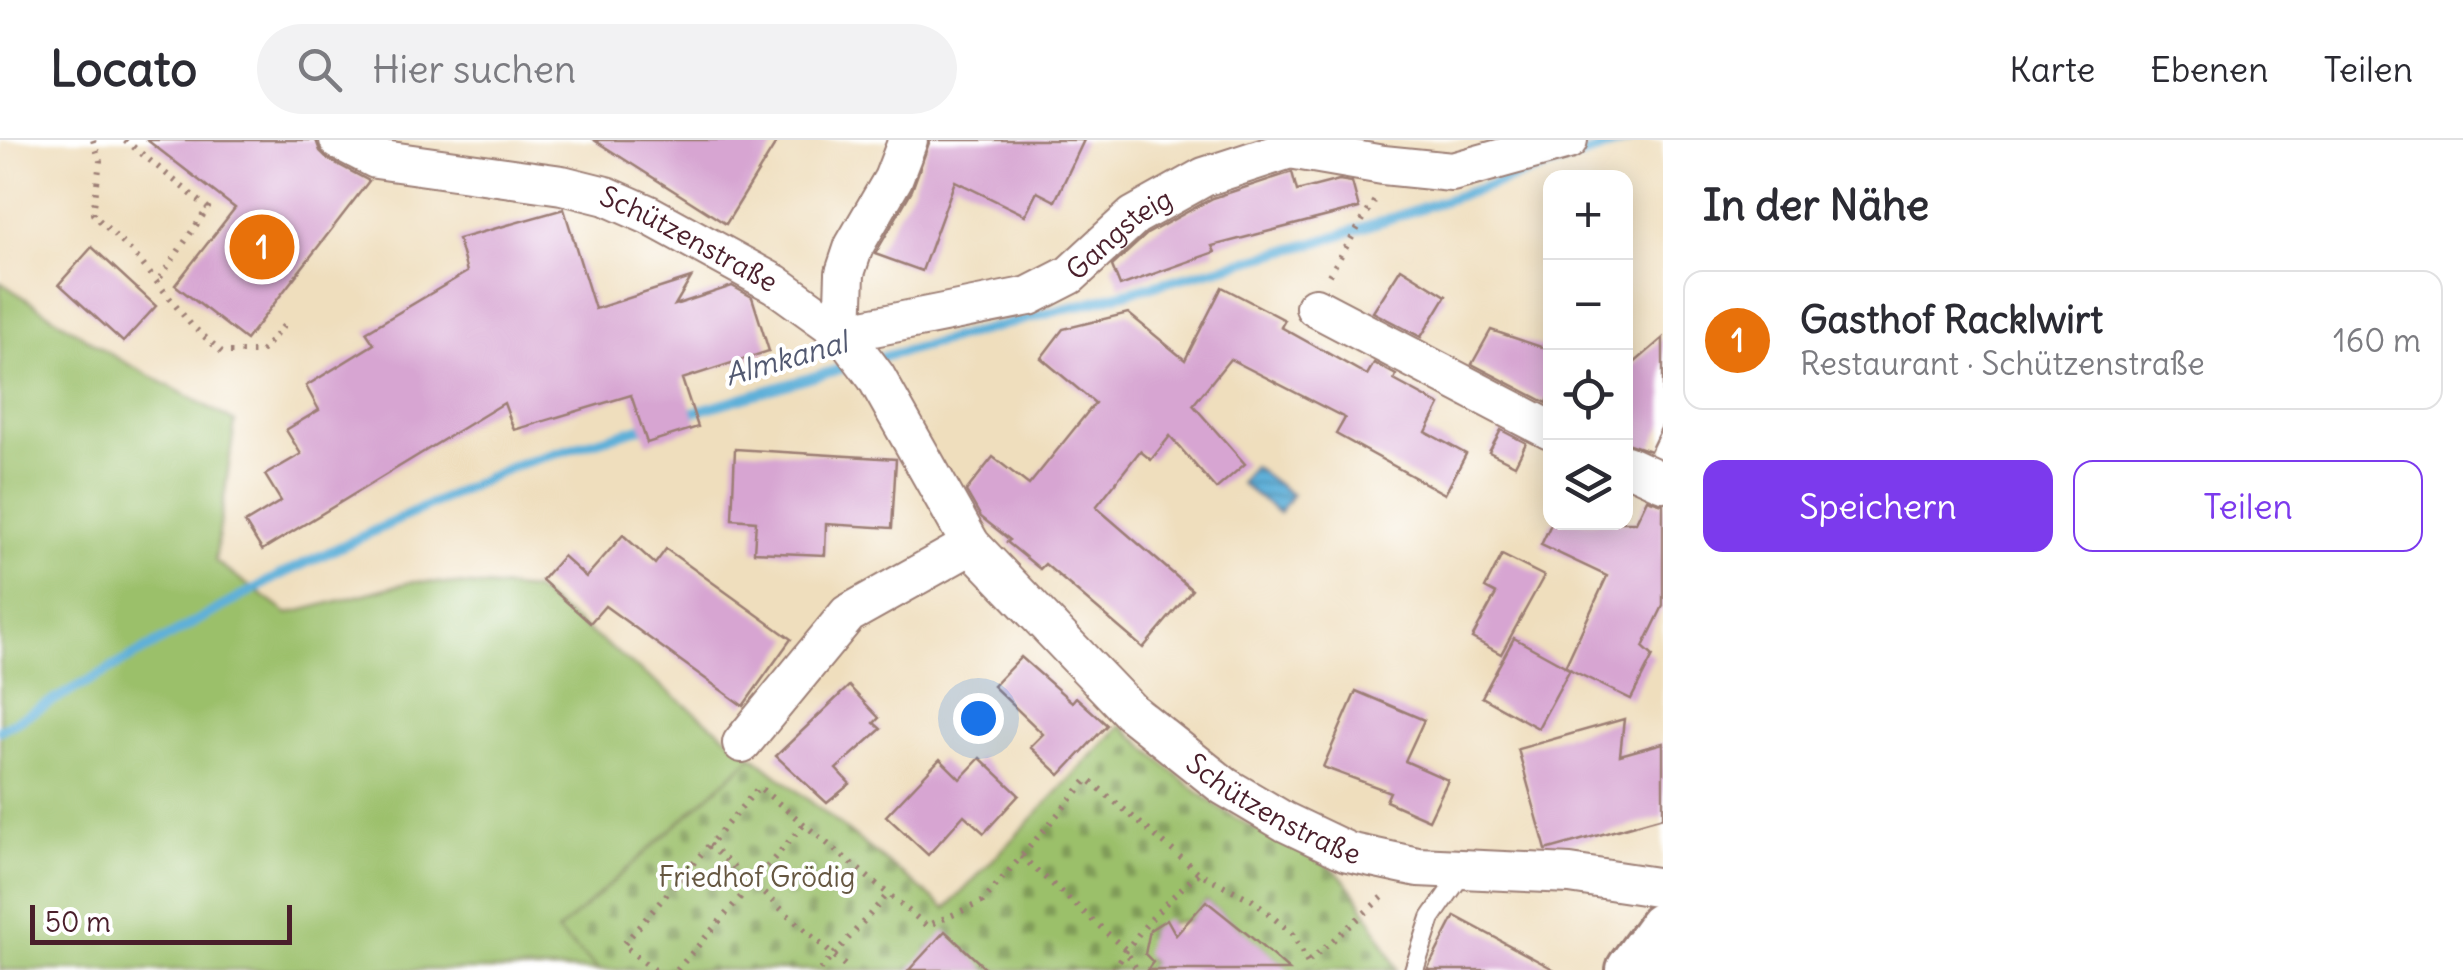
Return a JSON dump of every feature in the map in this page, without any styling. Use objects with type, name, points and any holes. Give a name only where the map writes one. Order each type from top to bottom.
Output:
[{"type":"main road","points":[[1633,970],[1663,930]]},
{"type":"street","name":"Schützenstraße","points":[[338,140],[376,159],[562,184],[606,196],[650,215],[774,284],[848,340],[876,377],[971,545],[1131,712],[1224,786],[1284,822],[1348,852],[1418,867],[1570,874],[1663,888]]},
{"type":"street","points":[[848,340],[846,272],[894,179],[908,140]]},
{"type":"street","name":"Gangsteig","points":[[848,340],[1028,296],[1070,274],[1134,216],[1204,178],[1290,150],[1452,172],[1568,140]]},
{"type":"street","points":[[1315,307],[1543,426]]},
{"type":"street","points":[[1633,468],[1663,482]]},
{"type":"street","points":[[742,743],[848,614],[971,545]]},
{"type":"lane","points":[[1414,970],[1431,918],[1466,869]]},
{"type":"path","points":[[93,140],[100,161],[93,214],[192,326],[222,352],[261,352],[287,322]]},
{"type":"path","points":[[125,140],[208,208],[157,282]]},
{"type":"path","points":[[1336,259],[1371,205]]},
{"type":"path","points":[[654,970],[623,945],[760,787],[927,926],[982,902],[1088,779],[1199,874],[1252,900],[1293,934],[1310,966],[1418,867]]},
{"type":"path","points":[[677,970],[805,823]]},
{"type":"path","points":[[709,845],[850,970]]},
{"type":"path","points":[[1021,856],[1125,949],[1137,970]]},
{"type":"path","points":[[1114,970],[1125,949],[1167,900],[1199,874]]},
{"type":"path","points":[[820,970],[890,892]]},
{"type":"green space","points":[[0,282],[112,355],[235,422],[215,561],[288,614],[414,581],[534,590],[753,756],[558,932],[599,970],[0,970]]},
{"type":"green space","name":"Friedhof Grödig","points":[[1121,725],[1214,804],[1336,872],[1362,904],[1397,970],[1289,970],[1206,901],[1190,920],[1169,923],[1148,960],[1161,970],[599,970],[557,932],[753,756],[946,909]]},
{"type":"water","points":[[1253,466],[1292,495],[1279,513],[1240,483]]},
{"type":"building","points":[[147,140],[316,140],[328,159],[369,181],[246,340],[175,285],[235,208]]},
{"type":"building","points":[[594,140],[778,140],[726,224]]},
{"type":"building","points":[[930,140],[1084,140],[1055,201],[1037,192],[1025,215],[955,181],[922,271],[875,254],[912,190]]},
{"type":"building","points":[[1292,172],[1297,191],[1339,180],[1352,182],[1359,208],[1212,246],[1215,252],[1120,286],[1112,266],[1147,234],[1213,198]]},
{"type":"building","points":[[564,209],[595,309],[691,278],[675,305],[732,286],[752,297],[769,351],[682,379],[698,427],[647,443],[631,395],[514,430],[504,403],[262,550],[245,523],[281,501],[265,475],[301,454],[286,430],[319,410],[306,386],[374,344],[366,332],[467,272],[458,239]]},
{"type":"building","points":[[92,247],[156,306],[123,342],[59,284]]},
{"type":"building","points":[[1401,268],[1446,296],[1421,337],[1373,312]]},
{"type":"building","points":[[1222,287],[1285,320],[1281,327],[1367,375],[1374,363],[1396,375],[1394,380],[1440,405],[1426,432],[1466,454],[1445,494],[1336,434],[1345,418],[1230,359],[1193,405],[1245,464],[1216,489],[1170,436],[1151,460],[1140,451],[1096,507],[1192,590],[1143,648],[1045,564],[1040,569],[1007,542],[1010,540],[981,517],[966,491],[993,457],[1029,485],[1095,403],[1041,358],[1063,329],[1128,313],[1185,360]]},
{"type":"building","points":[[1491,330],[1543,348],[1543,401],[1472,364]]},
{"type":"building","points":[[1663,338],[1663,424],[1650,451],[1633,445],[1633,364]]},
{"type":"building","points":[[1501,430],[1526,443],[1515,465],[1489,452]]},
{"type":"building","points":[[735,449],[896,459],[892,528],[826,524],[825,555],[754,552],[756,521],[732,519]]},
{"type":"building","points":[[1647,499],[1663,504],[1663,606],[1643,647],[1653,656],[1631,699],[1565,667],[1607,576],[1541,545],[1548,530],[1633,530]]},
{"type":"building","points":[[623,535],[655,564],[666,549],[791,639],[743,706],[605,606],[590,623],[542,580],[563,556],[586,577]]},
{"type":"building","points":[[1502,555],[1544,576],[1501,654],[1472,638],[1496,594],[1485,588]]},
{"type":"building","points":[[1514,638],[1570,669],[1538,728],[1482,697]]},
{"type":"building","points":[[1021,657],[1072,702],[1076,697],[1107,725],[1060,775],[1030,747],[1043,734],[993,686]]},
{"type":"building","points":[[849,686],[879,718],[874,723],[881,729],[836,769],[850,784],[827,803],[776,756]]},
{"type":"building","points":[[1356,691],[1424,720],[1405,761],[1448,780],[1429,820],[1386,801],[1390,792],[1323,767]]},
{"type":"building","points":[[1624,719],[1620,755],[1663,743],[1663,817],[1546,850],[1518,749]]},
{"type":"building","points":[[980,758],[1019,795],[984,833],[964,815],[928,855],[886,816],[940,759],[960,779]]},
{"type":"building","points":[[1206,901],[1289,970],[1147,970],[1153,962],[1145,954],[1150,930],[1167,919],[1176,935]]},
{"type":"building","points":[[1455,916],[1555,970],[1427,970]]},
{"type":"building","points":[[945,931],[987,970],[909,970]]},
{"type":"waterway","name":"Almkanal","points":[[875,359],[1318,242],[1628,140]]},
{"type":"waterway","name":"Almkanal","points":[[683,415],[854,365]]},
{"type":"waterway","name":"Almkanal","points":[[0,730],[280,575],[513,466],[653,424]]},
{"type":"place","name":"Gasthof Racklwirt","points":[[262,247]]}]
